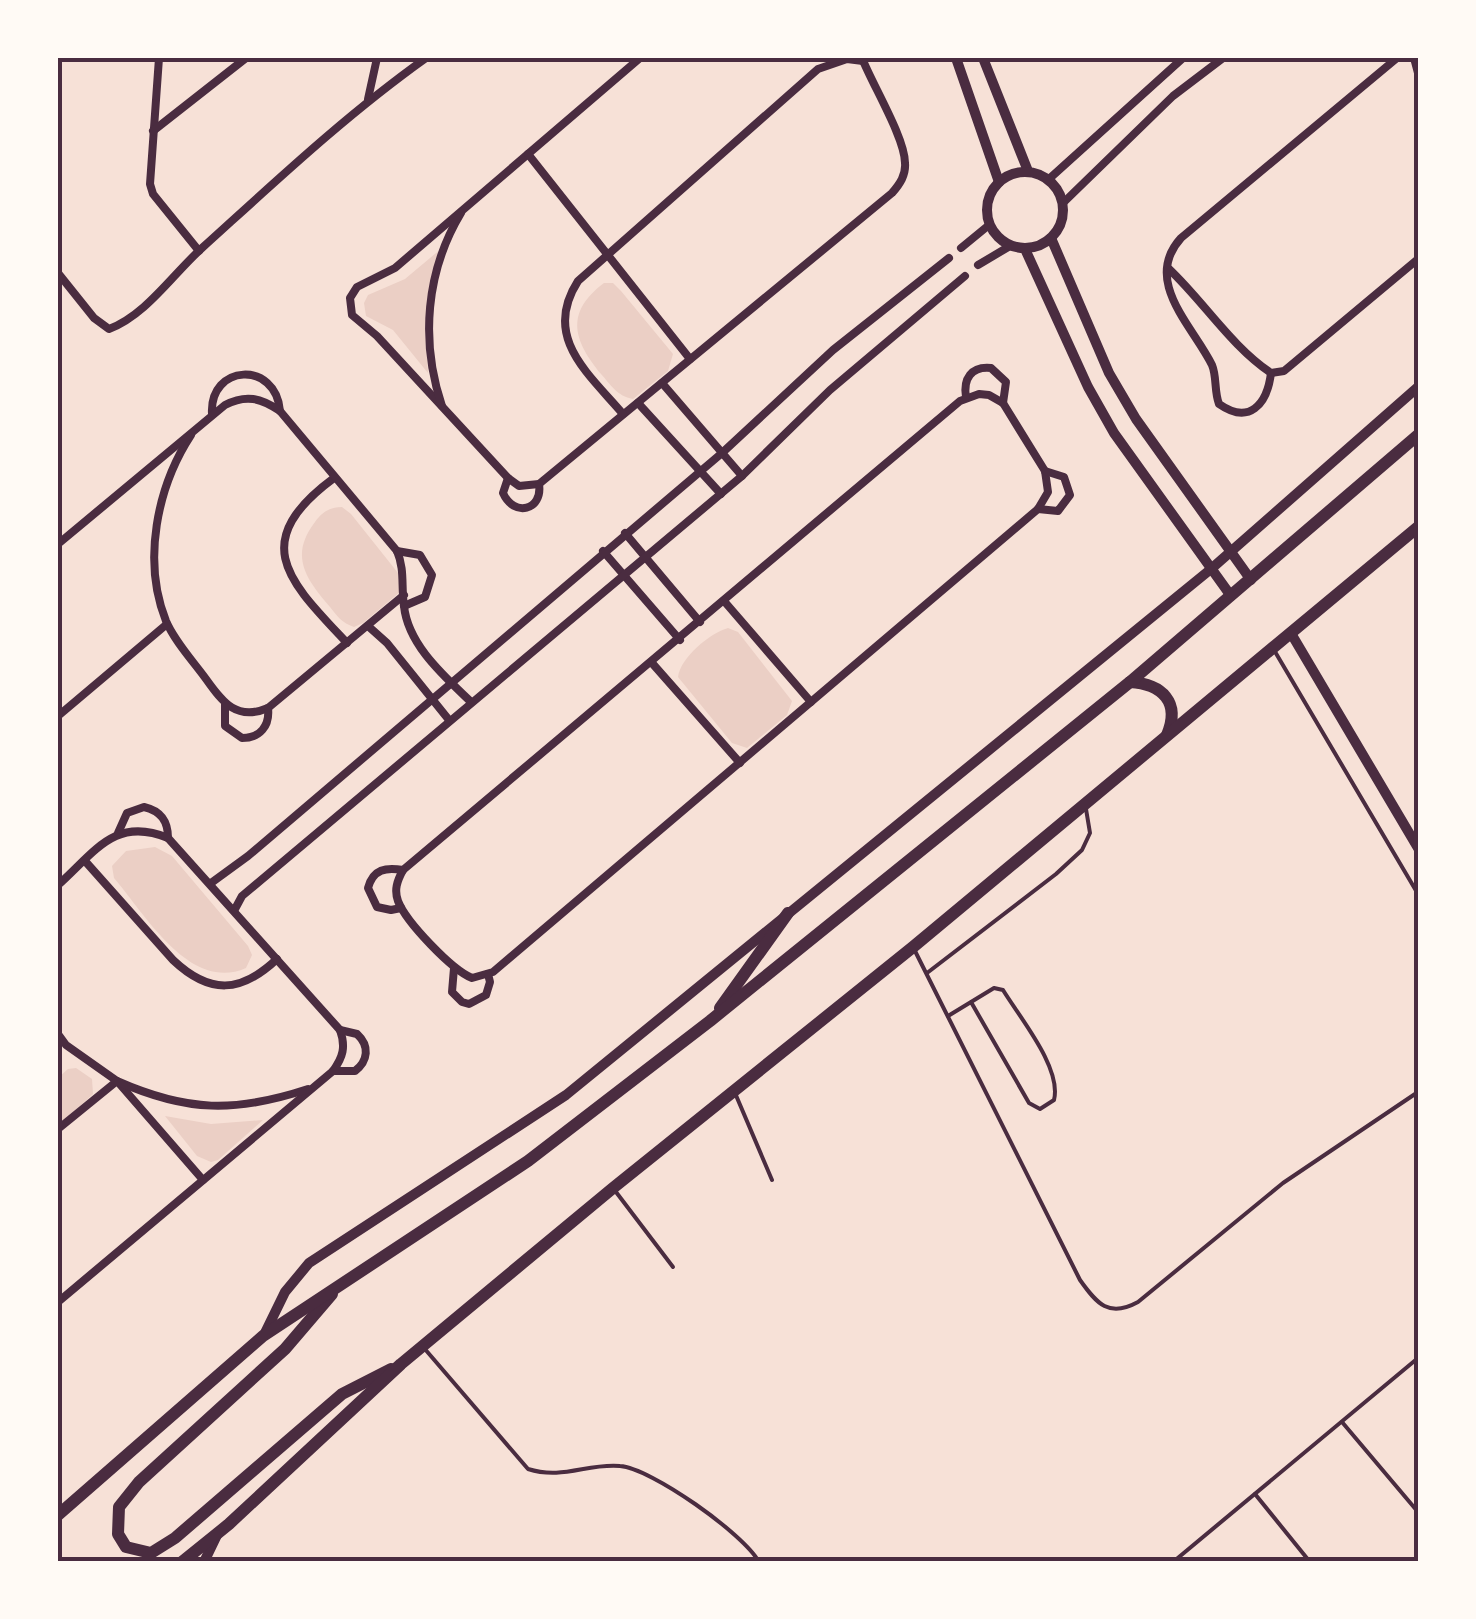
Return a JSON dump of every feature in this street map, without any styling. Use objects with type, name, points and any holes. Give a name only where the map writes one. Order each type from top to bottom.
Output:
[{"type":"main road","points":[[58,1516],[263,1336],[528,1161],[710,1021],[1130,682],[1418,435]]},
{"type":"main road","points":[[182,1562],[401,1364],[1274,650],[1418,527]]},
{"type":"main road","points":[[1130,682],[1149,683],[1165,694],[1172,708],[1172,723],[1166,737]]},
{"type":"main road","points":[[710,1021],[788,913]]},
{"type":"main road","points":[[343,1281],[285,1349],[130,1492],[118,1512],[118,1534],[122,1541],[136,1552],[150,1554],[176,1538],[342,1394],[401,1364]]},
{"type":"street","points":[[160,58],[150,184],[153,194],[199,251]]},
{"type":"street","points":[[153,131],[246,58]]},
{"type":"street","points":[[368,99],[377,58]]},
{"type":"street","points":[[58,273],[94,318],[109,329],[127,322],[199,251],[368,99],[426,58]]},
{"type":"street","points":[[623,414],[578,361],[566,336],[565,307],[578,281],[818,69],[831,62],[862,59],[904,151],[905,172],[900,183],[540,484],[526,487],[508,478],[377,336],[355,318],[350,304],[352,293],[360,284],[395,268],[640,58]]},
{"type":"street","points":[[956,58],[999,182]]},
{"type":"street","points":[[982,58],[1028,171]]},
{"type":"street","points":[[1049,180],[1182,58]]},
{"type":"street","points":[[1063,203],[1173,96],[1222,58]]},
{"type":"street","points":[[1271,373],[1268,392],[1257,407],[1240,412],[1218,404],[1215,372],[1166,285],[1171,254],[1181,238],[1397,58]]},
{"type":"street","points":[[1414,58],[1418,73]]},
{"type":"street","points":[[528,154],[690,359]]},
{"type":"street","points":[[1028,171],[1049,180],[1063,203],[1062,222],[1052,238],[1025,249],[1002,241],[989,225],[987,202],[999,182],[1028,171]]},
{"type":"street","points":[[444,411],[430,359],[430,305],[438,263],[466,204]]},
{"type":"street","points":[[961,248],[989,225]]},
{"type":"street","points":[[1052,238],[1109,374],[1136,419],[1251,580]]},
{"type":"street","points":[[978,265],[1010,246]]},
{"type":"street","points":[[1025,249],[1088,387],[1114,433],[1231,596]]},
{"type":"street","points":[[211,883],[248,856],[722,453],[832,350],[948,258]]},
{"type":"street","points":[[1169,269],[1251,359],[1271,373],[1284,372],[1418,259]]},
{"type":"street","points":[[234,909],[242,896],[314,832],[721,494],[830,390],[964,276]]},
{"type":"street","points":[[966,397],[964,388],[970,374],[991,368],[1006,382],[1003,404]]},
{"type":"street","points":[[212,414],[213,397],[223,383],[246,374],[271,386],[280,411]]},
{"type":"street","points":[[662,383],[742,476]]},
{"type":"street","points":[[263,1336],[285,1292],[310,1263],[543,1113],[1211,569],[1418,388]]},
{"type":"street","points":[[989,395],[1003,404],[1045,471],[1048,492],[1038,509],[488,974],[472,978],[454,968],[401,908],[396,886],[403,870],[966,397],[989,395]]},
{"type":"street","points":[[58,544],[212,414],[236,399],[265,401],[280,411],[397,551],[412,634],[471,702]]},
{"type":"street","points":[[638,402],[721,494]]},
{"type":"street","points":[[198,425],[172,471],[157,522],[156,575],[167,624],[225,704],[247,714],[268,708],[404,595]]},
{"type":"street","points":[[1038,509],[1058,511],[1070,495],[1064,476],[1045,471]]},
{"type":"street","points":[[334,478],[295,516],[284,552],[295,585],[347,644]]},
{"type":"street","points":[[508,478],[504,493],[519,510],[534,506],[540,484]]},
{"type":"street","points":[[625,533],[700,622]]},
{"type":"street","points":[[397,551],[420,555],[432,575],[425,597],[404,606]]},
{"type":"street","points":[[604,551],[680,640]]},
{"type":"street","points":[[724,602],[811,702]]},
{"type":"street","points":[[58,716],[167,624]]},
{"type":"street","points":[[368,626],[387,643],[449,720]]},
{"type":"street","points":[[1292,635],[1418,848]]},
{"type":"street","points":[[652,663],[740,763]]},
{"type":"street","points":[[225,704],[225,726],[242,738],[263,730],[268,708]]},
{"type":"street","points":[[58,884],[118,834],[127,813],[144,807],[160,814],[166,822],[168,838]]},
{"type":"street","points":[[58,1302],[333,1071],[344,1052],[340,1030],[168,838],[142,830],[118,834]]},
{"type":"street","points":[[85,861],[188,975],[222,986],[250,980],[278,959]]},
{"type":"street","points":[[401,908],[377,906],[368,888],[380,870],[403,870]]},
{"type":"street","points":[[454,968],[452,992],[470,1004],[486,996],[488,974]]},
{"type":"street","points":[[333,1071],[354,1072],[366,1054],[366,1046],[357,1034],[340,1030]]},
{"type":"street","points":[[58,1034],[62,1048],[116,1081],[184,1105],[254,1105],[312,1088]]},
{"type":"street","points":[[58,1129],[116,1081]]},
{"type":"street","points":[[116,1081],[203,1180]]},
{"type":"street","points":[[204,1562],[218,1533]]},
{"type":"lane","points":[[1274,650],[1418,894]]},
{"type":"lane","points":[[926,973],[1082,850],[1090,833],[1085,804]]},
{"type":"lane","points":[[913,947],[1080,1280],[1094,1300],[1108,1311],[1138,1302],[1283,1183],[1418,1092]]},
{"type":"lane","points":[[948,1016],[971,1002],[994,988],[1003,990],[1053,1070],[1058,1087],[1054,1100],[1040,1109],[1029,1103],[971,1002]]},
{"type":"lane","points":[[735,1092],[772,1180]]},
{"type":"lane","points":[[613,1188],[673,1267]]},
{"type":"lane","points":[[423,1346],[528,1470],[548,1475],[620,1466],[645,1472],[732,1530],[759,1562]]},
{"type":"lane","points":[[1173,1562],[1418,1358]]},
{"type":"lane","points":[[1342,1422],[1418,1512]]},
{"type":"lane","points":[[1255,1494],[1310,1562]]},
{"type":"shaded area","points":[[442,248],[426,341],[428,373],[393,330],[366,316],[364,303],[368,295],[405,279]]},
{"type":"shaded area","points":[[604,283],[613,283],[621,291],[673,354],[668,371],[633,399],[611,386],[592,362],[577,327],[583,305]]},
{"type":"shaded area","points":[[342,507],[398,573],[400,592],[354,627],[340,619],[314,587],[302,556],[307,534],[318,518],[330,509]]},
{"type":"shaded area","points":[[728,628],[738,632],[792,701],[787,715],[747,748],[732,743],[678,677],[697,647]]},
{"type":"shaded area","points":[[155,847],[172,856],[248,946],[252,955],[246,968],[226,973],[206,970],[188,960],[155,929],[114,878],[112,866],[126,851]]},
{"type":"shaded area","points":[[76,1068],[92,1079],[93,1094],[58,1126],[58,1078],[68,1069]]},
{"type":"shaded area","points":[[165,1116],[211,1124],[263,1120],[211,1162],[197,1156]]}]
